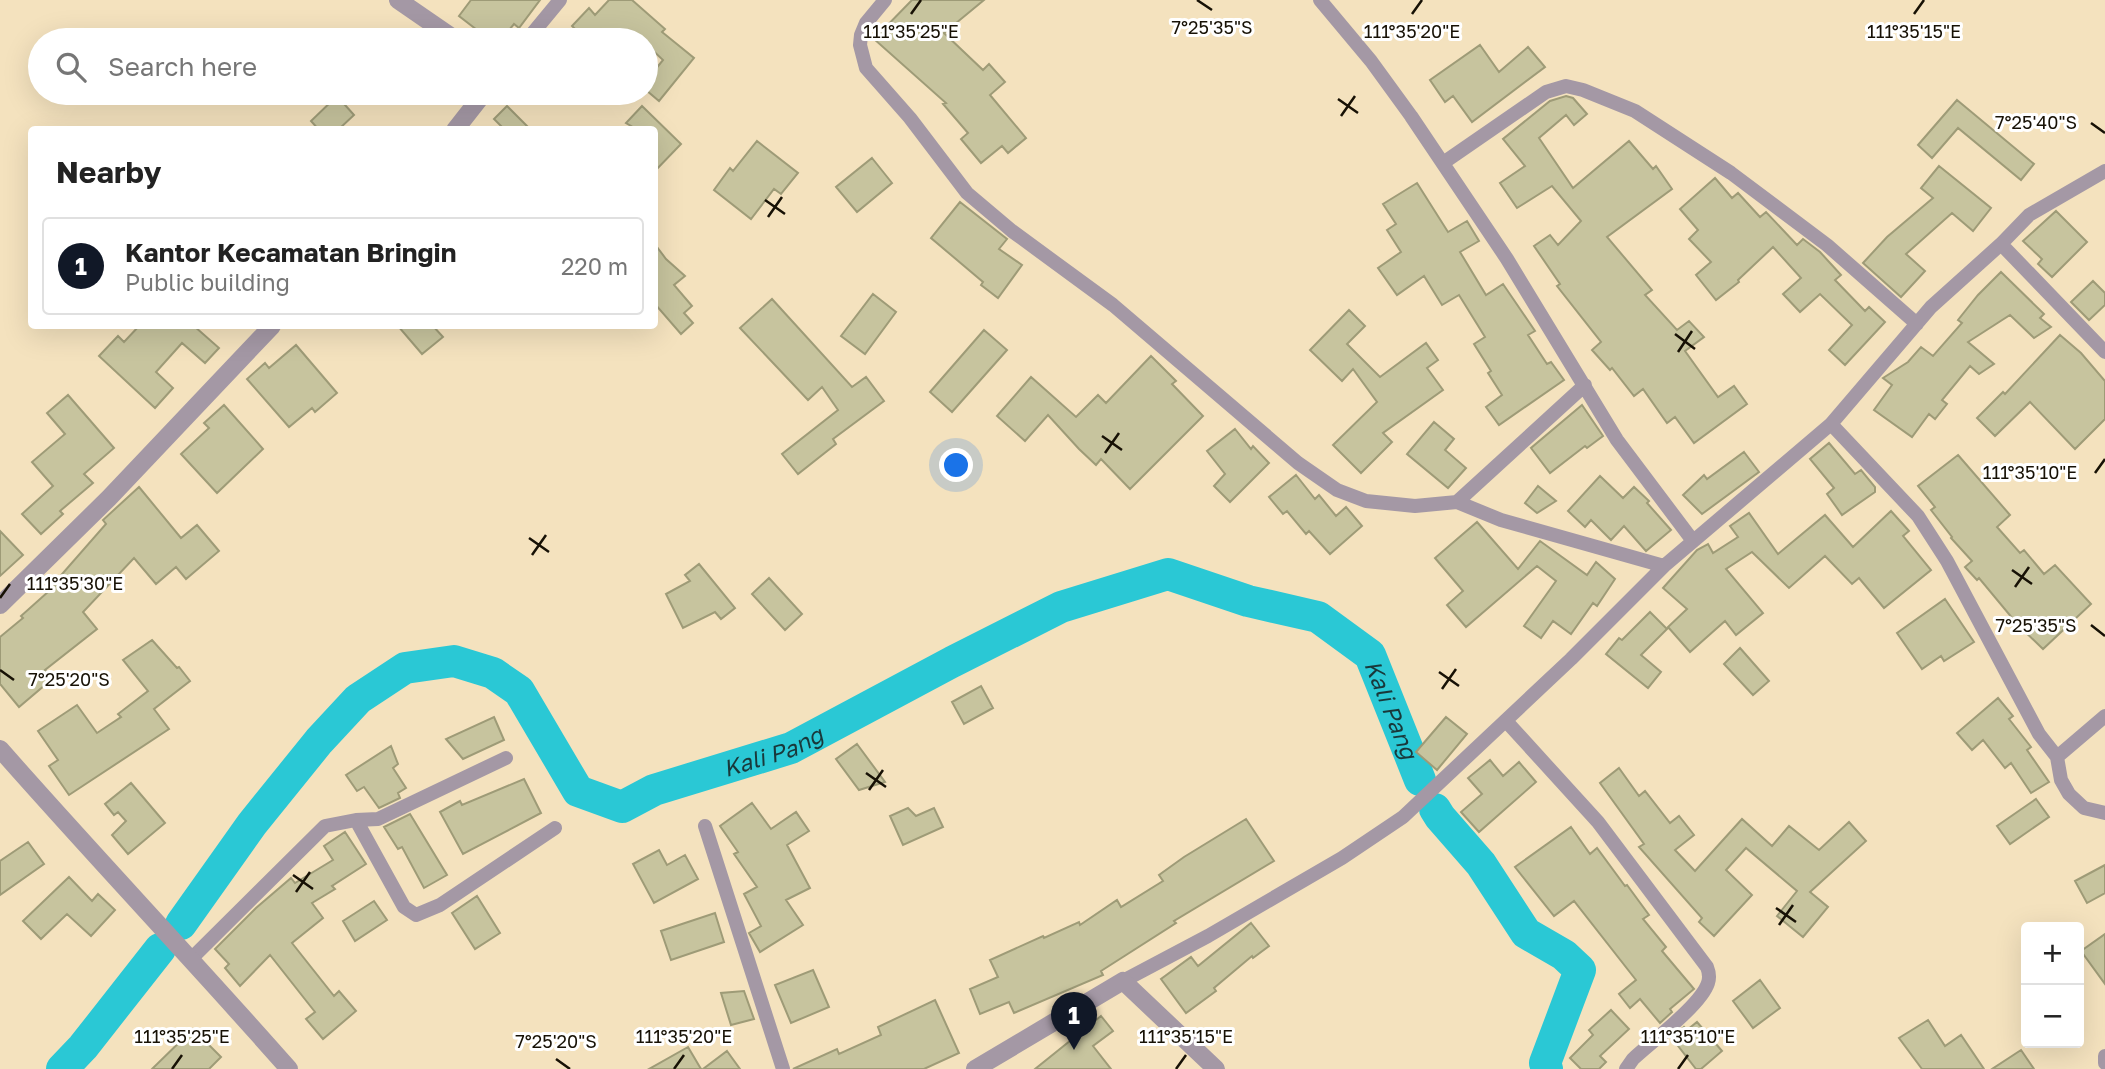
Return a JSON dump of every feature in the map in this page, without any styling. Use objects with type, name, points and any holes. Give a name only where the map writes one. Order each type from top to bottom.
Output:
[{"type":"street","points":[[398,0],[439,28]]},
{"type":"street","points":[[537,28],[560,0]]},
{"type":"street","points":[[885,0],[866,23],[861,35],[860,45],[866,68],[910,118],[967,193],[1012,232],[1113,305],[1298,463],[1337,491],[1366,501],[1415,506],[1457,502],[1501,520],[1664,566]]},
{"type":"street","points":[[1320,0],[1371,61],[1443,163],[1514,270],[1617,440],[1693,541]]},
{"type":"street","points":[[1443,163],[1546,92],[1566,86],[1583,90],[1635,111],[1731,173],[1827,245],[1917,324]]},
{"type":"street","points":[[457,126],[474,105]]},
{"type":"street","points":[[975,1069],[1124,981],[1209,936],[1362,845],[1403,817],[1506,721],[1664,566],[1831,424],[1931,307],[2029,215],[2105,171]]},
{"type":"street","points":[[2001,244],[2105,352]]},
{"type":"street","points":[[0,606],[109,498],[269,329]]},
{"type":"street","points":[[1457,502],[1585,385]]},
{"type":"street","points":[[1831,424],[1918,516],[1947,561],[2039,734],[2057,757],[2061,779],[2069,794],[2084,808],[2105,813]]},
{"type":"street","points":[[2057,757],[2105,716]]},
{"type":"street","points":[[1506,721],[1598,822],[1707,967],[1708,983],[1697,1001],[1651,1042],[1626,1069]]},
{"type":"street","points":[[0,749],[97,859],[192,958]]},
{"type":"street","points":[[192,958],[325,826],[378,819],[506,758]]},
{"type":"street","points":[[356,820],[404,907],[416,915],[440,905],[555,828]]},
{"type":"street","points":[[705,826],[783,1069]]},
{"type":"street","points":[[97,859],[192,958],[289,1069]]},
{"type":"street","points":[[1124,981],[1216,1069]]},
{"type":"street","points":[[2105,1056],[2105,1063]]},
{"type":"building","points":[[471,0],[540,0],[519,28],[514,24],[511,28],[474,28],[459,16]]},
{"type":"building","points":[[609,0],[632,0],[665,29],[662,32],[694,58],[659,101],[658,66],[663,60],[658,55],[658,28],[572,26],[589,8],[595,15]]},
{"type":"building","points":[[912,0],[984,0],[944,33],[983,70],[989,64],[1005,82],[990,95],[1026,138],[1008,153],[1002,146],[981,163],[961,139],[968,133],[943,104],[946,103],[874,39]]},
{"type":"building","points":[[1480,45],[1499,72],[1528,47],[1545,67],[1472,122],[1453,96],[1445,102],[1430,80]]},
{"type":"building","points":[[1566,96],[1573,98],[1587,114],[1574,125],[1566,115],[1539,138],[1573,188],[1629,141],[1653,169],[1656,166],[1672,189],[1607,237],[1652,290],[1645,295],[1677,330],[1689,321],[1704,337],[1685,351],[1718,397],[1734,386],[1747,404],[1694,443],[1675,417],[1667,423],[1643,389],[1634,396],[1612,368],[1610,370],[1592,350],[1601,342],[1557,286],[1560,284],[1534,246],[1550,235],[1558,245],[1581,221],[1552,186],[1517,208],[1500,183],[1525,166],[1503,139],[1550,101]]},
{"type":"building","points":[[1957,100],[2034,164],[2021,180],[1958,128],[1932,158],[1918,145]]},
{"type":"building","points":[[328,105],[345,105],[354,115],[342,126],[315,126],[311,121]]},
{"type":"building","points":[[507,106],[527,126],[501,126],[494,119]]},
{"type":"building","points":[[642,106],[681,144],[658,168],[658,126],[631,126],[626,123]]},
{"type":"building","points":[[757,141],[798,173],[781,194],[774,189],[751,219],[714,190],[730,168],[733,171]]},
{"type":"building","points":[[872,158],[892,183],[857,212],[836,187]]},
{"type":"building","points":[[1939,166],[1991,208],[1973,231],[1952,213],[1906,254],[1925,271],[1901,297],[1863,263],[1887,237],[1933,198],[1921,188]]},
{"type":"building","points":[[1715,178],[1732,198],[1738,193],[1760,217],[1766,212],[1797,245],[1803,239],[1820,252],[1841,275],[1835,280],[1865,311],[1869,307],[1885,322],[1845,365],[1829,350],[1852,325],[1820,294],[1800,312],[1783,294],[1801,278],[1773,247],[1738,280],[1739,282],[1716,300],[1696,275],[1711,262],[1689,239],[1698,230],[1680,209]]},
{"type":"building","points":[[1417,183],[1448,232],[1467,221],[1479,241],[1460,252],[1486,295],[1503,284],[1535,331],[1528,335],[1547,364],[1551,362],[1564,380],[1499,425],[1486,407],[1502,395],[1474,344],[1485,337],[1459,295],[1442,305],[1424,276],[1397,295],[1378,268],[1401,252],[1387,230],[1396,224],[1383,204]]},
{"type":"building","points":[[960,202],[1007,239],[999,249],[1022,265],[998,298],[931,238]]},
{"type":"building","points":[[2056,211],[2087,242],[2052,277],[2038,264],[2042,259],[2023,241]]},
{"type":"building","points":[[658,248],[685,276],[674,285],[692,306],[684,313],[693,323],[681,334],[658,308]]},
{"type":"building","points":[[2001,272],[2044,314],[2040,318],[2051,327],[2034,338],[2010,315],[1968,342],[1994,364],[1979,374],[1970,366],[1942,400],[1947,404],[1935,419],[1929,414],[1912,437],[1874,410],[1892,385],[1883,378],[1908,362],[1921,347],[1933,356],[1962,323],[1958,320],[1978,295]]},
{"type":"building","points":[[2093,281],[2105,293],[2105,305],[2089,320],[2071,302]]},
{"type":"building","points":[[873,294],[896,312],[865,354],[841,336]]},
{"type":"building","points":[[772,299],[852,387],[866,377],[884,401],[833,439],[836,444],[798,474],[782,454],[838,410],[822,387],[808,400],[740,328]]},
{"type":"building","points":[[1349,310],[1365,326],[1347,344],[1380,377],[1426,343],[1438,360],[1427,368],[1443,390],[1383,433],[1392,442],[1361,473],[1333,445],[1377,402],[1353,369],[1342,381],[1310,350]]},
{"type":"building","points":[[136,329],[197,329],[219,348],[205,363],[182,343],[156,372],[173,388],[155,408],[99,356],[118,336],[124,342]]},
{"type":"building","points":[[401,329],[436,329],[443,337],[422,354]]},
{"type":"building","points":[[984,330],[1007,350],[952,412],[930,392]]},
{"type":"building","points":[[2060,335],[2081,353],[2105,381],[2105,419],[2075,449],[2030,402],[1995,436],[1977,418],[2003,392],[2005,394]]},
{"type":"building","points":[[296,345],[337,393],[315,412],[312,408],[289,427],[247,379],[265,363],[269,368]]},
{"type":"building","points":[[1151,356],[1176,381],[1172,384],[1203,416],[1130,489],[1101,459],[1096,465],[1048,415],[1025,441],[997,416],[1031,377],[1076,417],[1098,395],[1106,403]]},
{"type":"building","points":[[68,395],[114,448],[84,474],[93,483],[60,511],[63,514],[41,534],[22,514],[53,486],[32,462],[65,434],[47,413]]},
{"type":"building","points":[[224,405],[263,449],[217,493],[181,454],[209,428],[204,423]]},
{"type":"building","points":[[1582,405],[1603,436],[1587,448],[1585,446],[1550,473],[1531,448]]},
{"type":"building","points":[[1434,422],[1454,439],[1445,450],[1466,468],[1448,488],[1407,454]]},
{"type":"building","points":[[1235,429],[1251,449],[1253,446],[1269,463],[1230,502],[1214,486],[1225,474],[1207,451]]},
{"type":"building","points":[[1829,443],[1855,474],[1861,470],[1875,487],[1875,492],[1842,515],[1827,494],[1834,488],[1810,459]]},
{"type":"building","points":[[1744,452],[1759,472],[1702,514],[1683,495],[1704,475],[1707,479]]},
{"type":"building","points":[[1958,455],[2010,515],[1997,527],[2020,553],[2024,550],[2044,574],[2055,565],[2091,604],[2043,649],[2018,625],[1979,578],[1977,580],[1965,567],[1972,561],[1951,538],[1931,510],[1935,507],[1918,486]]},
{"type":"building","points":[[1296,475],[1315,499],[1319,495],[1336,516],[1346,507],[1362,526],[1330,554],[1309,531],[1306,534],[1287,511],[1283,514],[1269,497]]},
{"type":"building","points":[[1600,476],[1623,498],[1634,487],[1649,501],[1647,503],[1671,530],[1646,551],[1624,526],[1611,540],[1591,520],[1585,527],[1568,511]]},
{"type":"building","points":[[1538,486],[1556,501],[1537,513],[1525,503]]},
{"type":"building","points":[[139,487],[181,538],[197,525],[219,551],[186,579],[176,567],[156,584],[134,558],[83,612],[97,629],[45,670],[52,679],[19,707],[0,684],[0,637],[58,583],[56,581],[106,524],[103,520]]},
{"type":"building","points":[[1891,511],[1909,531],[1903,536],[1931,570],[1884,608],[1859,578],[1852,584],[1825,556],[1789,588],[1752,552],[1726,569],[1763,613],[1736,635],[1725,621],[1690,652],[1668,627],[1687,609],[1663,588],[1697,550],[1708,544],[1713,553],[1738,537],[1730,526],[1749,513],[1778,554],[1825,515],[1853,547]]},
{"type":"building","points":[[1477,522],[1518,569],[1540,541],[1587,575],[1596,562],[1615,579],[1597,606],[1593,603],[1571,634],[1553,621],[1541,638],[1524,626],[1556,581],[1537,566],[1466,627],[1447,605],[1463,591],[1435,558]]},
{"type":"building","points":[[0,531],[23,555],[0,576]]},
{"type":"building","points":[[699,564],[735,608],[721,619],[715,612],[683,628],[666,594],[690,581],[685,575]]},
{"type":"building","points":[[769,578],[802,614],[785,630],[752,594]]},
{"type":"building","points":[[1945,599],[1974,642],[1944,661],[1941,656],[1922,669],[1897,633]]},
{"type":"building","points":[[1650,612],[1667,629],[1641,655],[1661,672],[1648,688],[1606,654],[1619,638],[1622,640]]},
{"type":"building","points":[[152,640],[190,681],[154,709],[169,729],[69,795],[49,766],[58,760],[38,731],[77,705],[97,733],[121,717],[118,714],[148,691],[123,660]]},
{"type":"building","points":[[1740,648],[1769,681],[1753,695],[1724,664]]},
{"type":"building","points":[[981,686],[993,708],[964,724],[952,702]]},
{"type":"building","points":[[1998,698],[2013,716],[2009,719],[2031,747],[2027,750],[2049,782],[2031,793],[2011,763],[2005,768],[1983,740],[1972,750],[1957,733]]},
{"type":"building","points":[[494,717],[504,740],[463,759],[446,739]]},
{"type":"building","points":[[1446,717],[1467,734],[1437,770],[1416,752]]},
{"type":"building","points":[[857,744],[885,782],[859,790],[836,759]]},
{"type":"building","points":[[391,746],[398,764],[393,768],[406,788],[398,793],[400,798],[379,808],[364,787],[357,791],[346,775]]},
{"type":"building","points":[[1490,760],[1503,776],[1519,762],[1536,782],[1479,832],[1461,812],[1482,794],[1468,778]]},
{"type":"building","points":[[1619,768],[1639,796],[1645,791],[1670,823],[1679,816],[1694,835],[1675,850],[1695,871],[1742,819],[1772,846],[1789,826],[1819,850],[1849,822],[1866,841],[1810,892],[1828,907],[1803,937],[1777,916],[1797,891],[1746,848],[1726,870],[1752,895],[1714,936],[1699,922],[1702,918],[1639,847],[1644,844],[1600,783]]},
{"type":"building","points":[[524,779],[541,813],[463,854],[440,812],[460,801],[462,805]]},
{"type":"building","points":[[131,783],[165,823],[128,854],[112,835],[126,821],[118,812],[114,815],[105,804]]},
{"type":"building","points":[[2036,799],[2049,817],[2010,844],[1997,826]]},
{"type":"building","points":[[752,803],[771,829],[796,812],[809,831],[787,845],[810,888],[786,900],[803,925],[760,952],[749,933],[761,926],[744,894],[757,887],[734,854],[738,852],[720,826]]},
{"type":"building","points":[[908,808],[916,816],[934,808],[943,827],[903,845],[890,816]]},
{"type":"building","points":[[410,814],[447,875],[424,888],[402,847],[398,849],[384,827]]},
{"type":"building","points":[[1246,819],[1274,861],[1174,921],[1176,923],[1101,971],[1103,975],[1014,1013],[1009,1002],[980,1014],[970,989],[998,977],[990,960],[1079,922],[1080,925],[1117,900],[1121,907],[1163,881],[1159,875],[1184,857]]},
{"type":"building","points":[[1571,827],[1590,854],[1597,848],[1625,886],[1627,885],[1649,915],[1643,919],[1666,947],[1662,951],[1694,989],[1670,1009],[1672,1012],[1660,1023],[1640,999],[1630,1008],[1619,994],[1636,980],[1574,901],[1554,916],[1515,867]]},
{"type":"building","points":[[345,832],[366,864],[332,886],[335,889],[312,903],[323,918],[292,943],[334,996],[339,991],[356,1011],[323,1039],[306,1019],[315,1012],[270,955],[240,986],[225,968],[229,964],[215,949],[291,878],[295,883],[333,860],[324,846]]},
{"type":"building","points":[[28,842],[44,864],[0,895],[0,861]]},
{"type":"building","points":[[659,850],[667,865],[685,855],[698,879],[654,903],[633,864]]},
{"type":"building","points":[[2105,865],[2105,893],[2087,903],[2075,881]]},
{"type":"building","points":[[69,877],[92,901],[98,894],[115,910],[91,936],[67,914],[41,939],[23,921]]},
{"type":"building","points":[[477,896],[500,933],[475,949],[452,913]]},
{"type":"building","points":[[374,901],[387,920],[355,941],[343,921]]},
{"type":"building","points":[[715,913],[724,942],[671,960],[661,931]]},
{"type":"building","points":[[1251,923],[1269,946],[1253,958],[1252,956],[1214,988],[1216,991],[1186,1013],[1161,979],[1191,957],[1198,966]]},
{"type":"building","points":[[2105,934],[2105,984],[2084,955],[2084,949]]},
{"type":"building","points":[[813,970],[829,1007],[791,1023],[775,985]]},
{"type":"building","points":[[1760,980],[1780,1008],[1753,1028],[1733,1001]]},
{"type":"building","points":[[744,991],[754,1019],[731,1025],[721,993]]},
{"type":"building","points":[[935,1000],[959,1053],[924,1069],[793,1069],[837,1049],[839,1054],[881,1035],[878,1027]]},
{"type":"building","points":[[1611,1010],[1629,1029],[1600,1056],[1606,1062],[1599,1069],[1581,1069],[1570,1058],[1593,1035],[1589,1030]]},
{"type":"building","points":[[1101,1016],[1113,1031],[1093,1046],[1111,1069],[1035,1069]]},
{"type":"building","points":[[1928,1020],[1945,1046],[1961,1035],[1984,1069],[1922,1069],[1899,1038]]},
{"type":"building","points":[[1697,1022],[1722,1051],[1701,1069],[1696,1069],[1672,1038],[1684,1027],[1687,1030]]},
{"type":"building","points":[[193,1029],[221,1057],[209,1069],[152,1069]]},
{"type":"building","points":[[688,1047],[701,1069],[649,1069]]},
{"type":"building","points":[[2021,1050],[2034,1069],[1992,1069]]},
{"type":"building","points":[[727,1051],[740,1069],[703,1069]]},
{"type":"waterway","name":"Kali Pang","points":[[181,924],[252,824],[319,741],[358,699],[405,668],[454,661],[493,673],[519,691],[578,791],[622,807],[654,790],[791,748],[1061,607],[1168,574],[1248,601],[1318,617],[1370,655],[1420,780]]},
{"type":"waterway","name":"Kali Pang","points":[[1435,809],[1481,864],[1526,933],[1564,955],[1580,970],[1545,1063],[1547,1069]]},
{"type":"waterway","name":"Kali Pang","points":[[62,1069],[83,1047],[160,949]]},
{"type":"place","name":"Kantor Kecamatan Bringin","points":[[1074,1050]]}]
